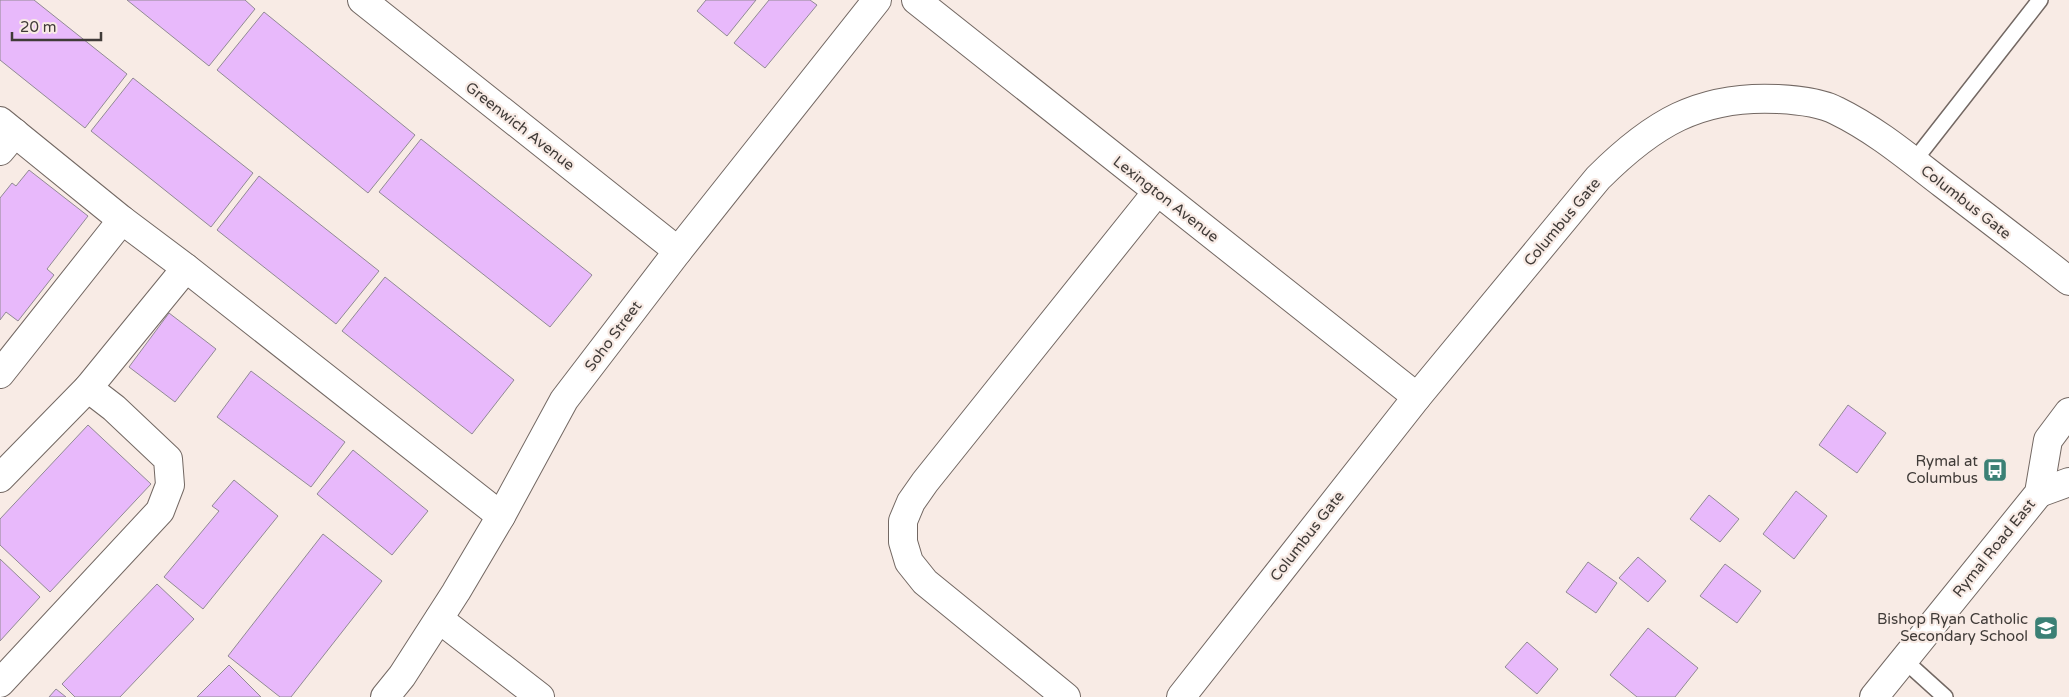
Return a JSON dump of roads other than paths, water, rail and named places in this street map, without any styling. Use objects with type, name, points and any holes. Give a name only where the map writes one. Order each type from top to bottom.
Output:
[{"type":"street","name":"Greenwich Avenue","points":[[362,0],[678,251]]},
{"type":"street","name":"Soho Street","points":[[385,697],[402,676],[439,619],[501,516],[564,400],[678,251],[877,0]]},
{"type":"street","name":"Lexington Avenue","points":[[916,0],[1417,397]]},
{"type":"street","name":"Columbus Gate","points":[[1181,697],[1417,397],[1598,178],[1625,151],[1654,129],[1686,112],[1714,103],[1758,98],[1798,100],[1835,110],[1874,132],[1914,161],[2069,280]]},
{"type":"street","points":[[5,135],[186,268],[501,516]]},
{"type":"street","points":[[1066,697],[925,582],[909,562],[903,542],[903,521],[911,502],[925,482],[1157,192]]},
{"type":"street","points":[[0,374],[122,220]]},
{"type":"street","points":[[0,478],[88,388],[186,268]]},
{"type":"street","points":[[0,683],[160,511],[170,485],[168,459],[114,408],[88,388]]},
{"type":"street","name":"Rymal Road East","points":[[1874,697],[2039,492],[2048,440],[2069,412]]},
{"type":"street","name":"Rymal Road East","points":[[2039,492],[2069,482]]},
{"type":"street","points":[[439,619],[540,697]]},
{"type":"lane","points":[[1914,161],[2040,0]]},
{"type":"lane","points":[[1904,660],[1945,697]]},
{"type":"place","name":"Rymal at Columbus","points":[[1995,470]]},
{"type":"place","name":"Bishop Ryan Catholic Secondary School","points":[[2046,628]]}]
